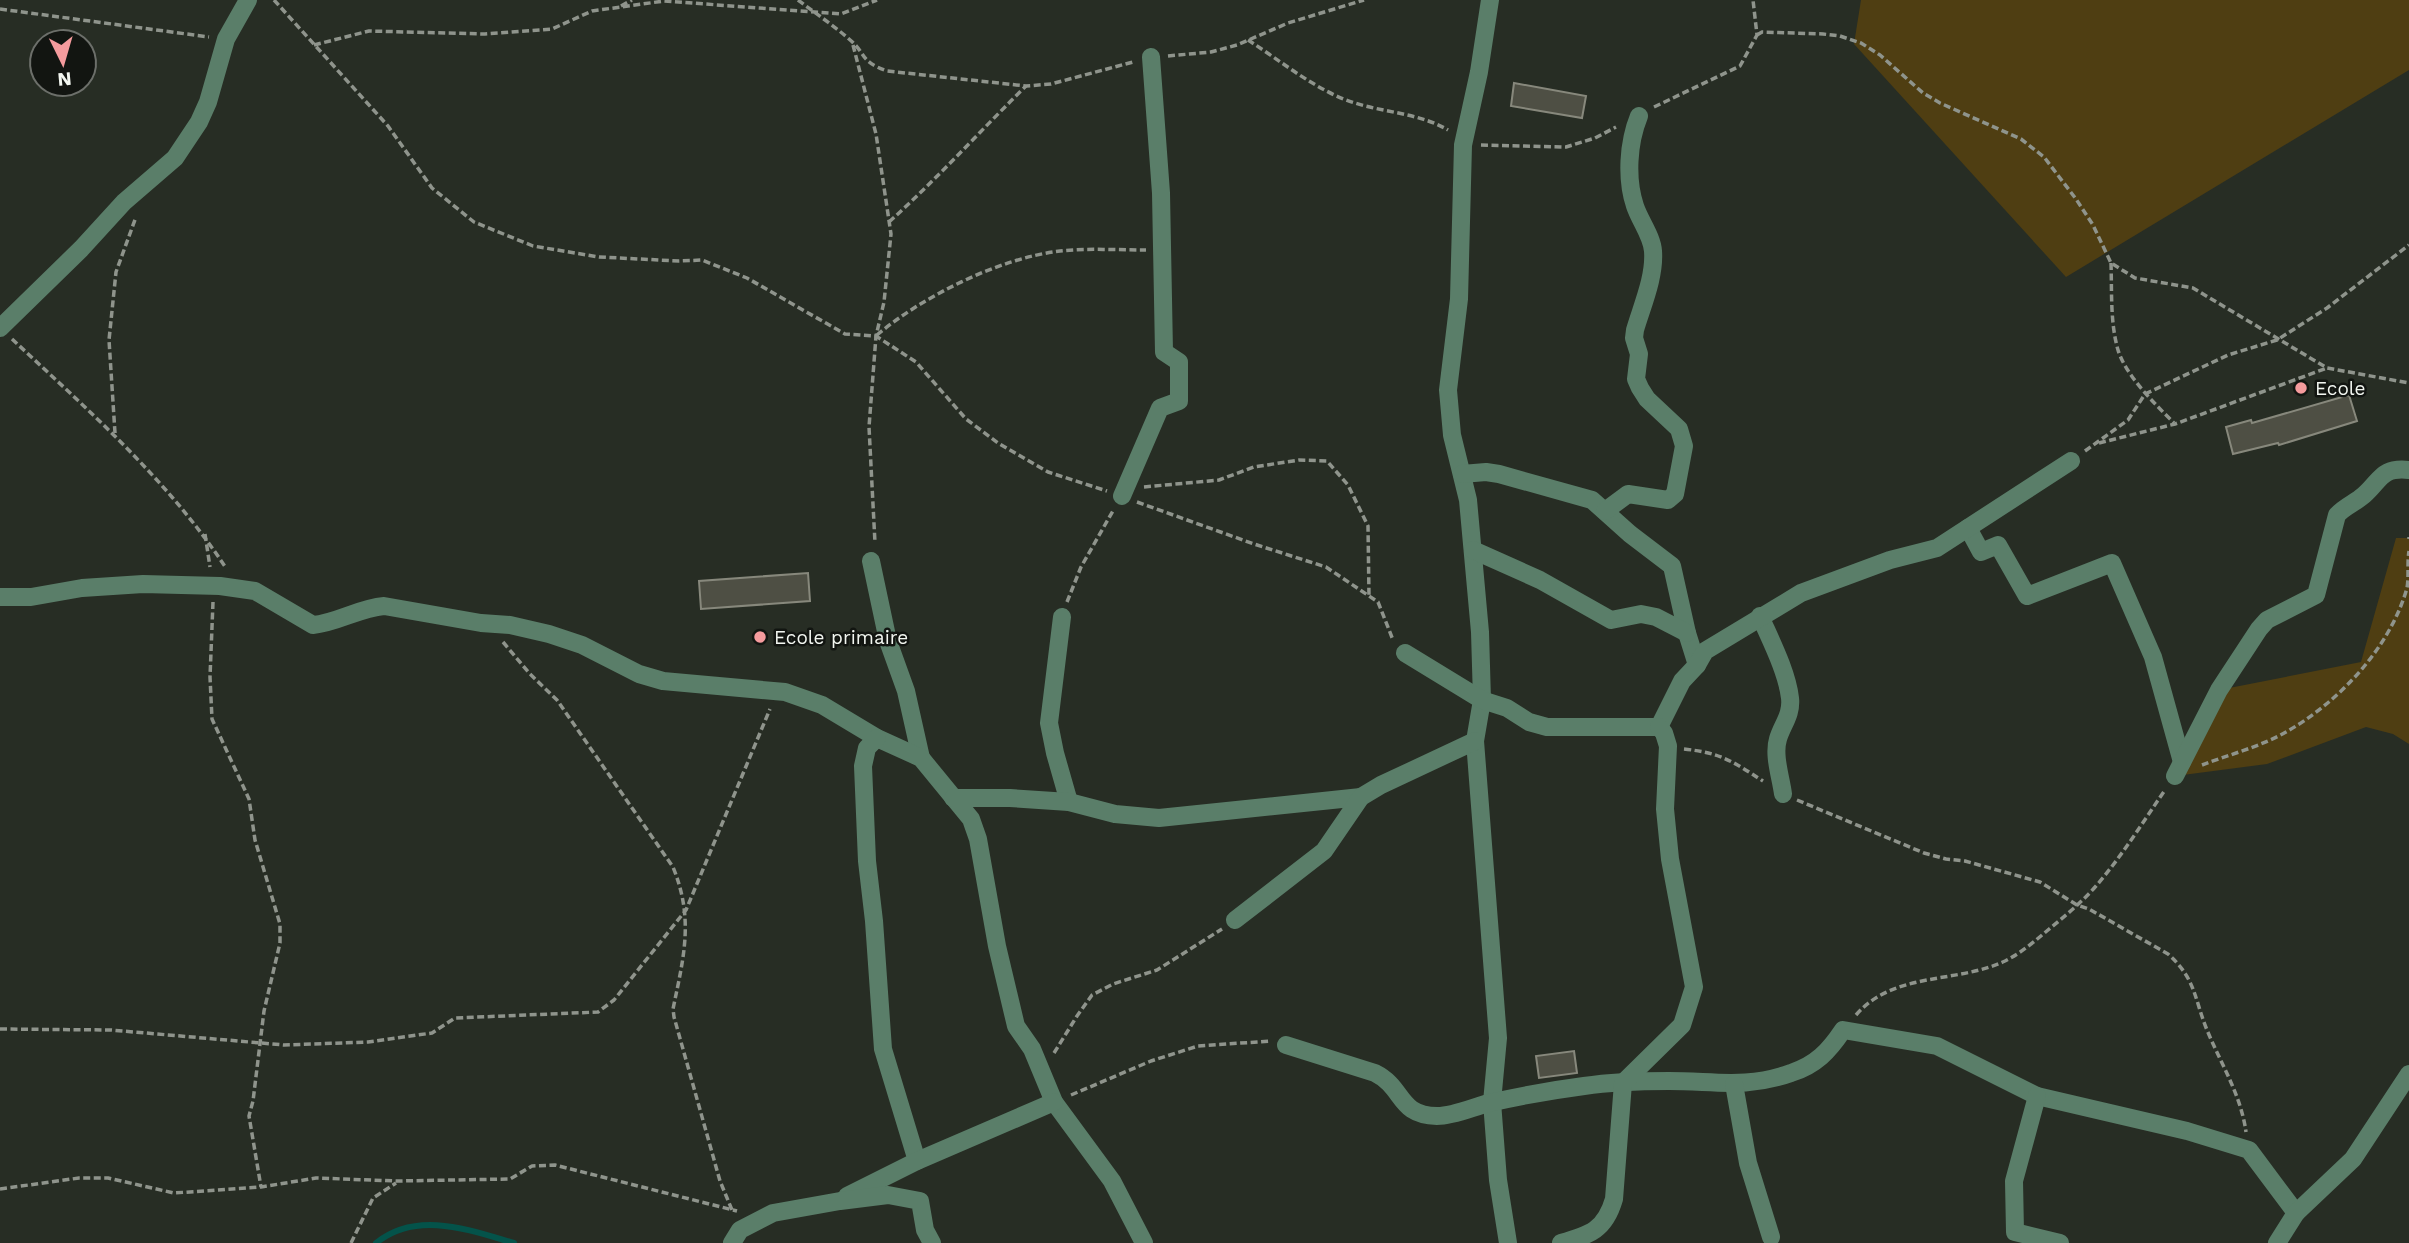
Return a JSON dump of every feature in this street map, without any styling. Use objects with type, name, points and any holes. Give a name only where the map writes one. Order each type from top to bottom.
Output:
[{"type":"street","points":[[5,332],[124,202],[174,158],[199,122],[208,102],[226,39],[248,0]]},
{"type":"street","points":[[1490,0],[1479,72],[1463,145],[1459,299],[1448,390],[1452,435],[1468,500],[1480,632],[1482,700],[1475,741],[1498,1038],[1492,1102],[1498,1180],[1508,1243]]},
{"type":"street","points":[[1122,496],[1160,408],[1179,401],[1179,362],[1164,352],[1161,193],[1151,57]]},
{"type":"street","points":[[1605,511],[1628,494],[1668,500],[1675,494],[1685,446],[1679,429],[1647,399],[1636,379],[1639,354],[1634,338],[1635,330],[1653,265],[1653,248],[1631,190],[1631,152],[1639,116]]},
{"type":"street","points":[[1659,727],[1682,681],[1697,665],[1705,651],[1801,593],[1890,560],[1937,548],[2071,461]]},
{"type":"street","points":[[2178,769],[2219,690],[2259,629],[2267,620],[2316,595],[2337,515],[2344,507],[2364,496],[2379,476],[2389,471],[2409,470]]},
{"type":"street","points":[[1462,474],[1486,471],[1592,500],[1672,566],[1697,665]]},
{"type":"street","points":[[1968,528],[1981,552],[1998,545],[2026,596],[2112,562],[2153,657],[2178,769]]},
{"type":"street","points":[[1473,550],[1539,580],[1611,620],[1641,614],[1656,617],[1687,633]]},
{"type":"street","points":[[871,561],[882,617],[906,691],[921,758],[971,819],[978,839],[997,946],[1016,1026],[1032,1049],[1054,1102],[1112,1181],[1144,1243]]},
{"type":"street","points":[[0,597],[31,597],[82,588],[143,584],[214,586],[256,591],[313,625],[323,624],[369,607],[384,606],[481,623],[510,625],[582,645],[639,674],[663,681],[785,692],[822,705],[877,738],[921,758]]},
{"type":"street","points":[[1760,616],[1779,661],[1790,698],[1790,713],[1778,738],[1777,747],[1783,794]]},
{"type":"street","points":[[1062,617],[1049,723],[1069,802]]},
{"type":"street","points":[[1405,653],[1482,700],[1507,708],[1529,722],[1547,727],[1659,727]]},
{"type":"street","points":[[1561,1243],[1591,1234],[1608,1217],[1614,1199],[1623,1083],[1682,1025],[1694,987],[1670,859],[1665,809],[1668,746],[1659,727]]},
{"type":"street","points":[[877,738],[867,748],[863,766],[867,861],[883,1049],[917,1161]]},
{"type":"street","points":[[1235,920],[1324,851],[1361,797],[1475,741]]},
{"type":"street","points":[[953,798],[1069,802],[1115,814],[1159,818],[1361,797]]},
{"type":"street","points":[[1286,1045],[1357,1067],[1387,1080],[1407,1108],[1417,1113],[1439,1116],[1492,1102],[1586,1085],[1669,1081],[1734,1084],[1762,1081],[1793,1072],[1821,1059],[1843,1030],[1937,1046],[2036,1096],[2187,1131],[2249,1150],[2296,1213]]},
{"type":"street","points":[[2277,1243],[2296,1213],[2353,1159],[2409,1074]]},
{"type":"street","points":[[1734,1084],[1748,1163],[1771,1237]]},
{"type":"street","points":[[2036,1096],[2014,1181],[2015,1232],[2060,1243]]},
{"type":"street","points":[[840,1200],[917,1161],[1054,1102]]},
{"type":"street","points":[[732,1243],[740,1230],[773,1213],[840,1200],[888,1195],[920,1201],[925,1230],[932,1243]]},
{"type":"path","points":[[274,0],[388,127],[432,188],[474,222],[547,249],[599,257],[702,260],[747,278],[845,334],[876,336],[916,362],[966,419],[998,443],[1048,472],[1326,567],[1378,602],[1396,647],[1405,653]]},
{"type":"path","points":[[620,7],[632,0]]},
{"type":"path","points":[[799,0],[851,40],[871,65],[887,71],[1026,86],[1051,84],[1151,57],[1211,52],[1288,23],[1364,0]]},
{"type":"path","points":[[314,45],[369,31],[485,34],[552,29],[592,11],[664,1],[841,13],[877,0]]},
{"type":"path","points":[[1754,0],[1757,35]]},
{"type":"path","points":[[0,9],[226,39]]},
{"type":"path","points":[[1248,40],[1322,90],[1355,103],[1415,116],[1446,128],[1463,145],[1566,147],[1595,138],[1740,66],[1757,35],[1762,32],[1823,34],[1860,43],[1880,55],[1923,93],[2021,139],[2044,158],[2093,225],[2111,263],[2113,325],[2119,353],[2145,394],[2175,424]]},
{"type":"path","points":[[851,40],[876,134],[891,234],[884,302],[876,336],[869,427],[876,539],[871,561]]},
{"type":"path","points":[[889,222],[926,189],[968,142],[1026,86]]},
{"type":"path","points":[[116,435],[109,340],[116,272],[148,183]]},
{"type":"path","points":[[2071,461],[2128,420],[2145,394],[2228,355],[2277,340],[2327,308],[2409,245]]},
{"type":"path","points":[[876,336],[898,317],[945,291],[1014,260],[1060,251],[1162,249]]},
{"type":"path","points":[[2111,263],[2135,278],[2193,288],[2327,368],[2409,383]]},
{"type":"path","points":[[5,332],[116,435],[205,534],[229,572]]},
{"type":"path","points":[[2096,444],[2175,424],[2327,368]]},
{"type":"path","points":[[1062,617],[1080,567],[1122,496],[1143,487],[1219,480],[1254,467],[1299,460],[1327,461],[1348,485],[1368,526],[1369,596]]},
{"type":"path","points":[[205,534],[214,586],[210,677],[212,719],[249,799],[254,841],[280,924],[280,943],[264,1011],[249,1116],[261,1187]]},
{"type":"path","points":[[1843,1030],[1874,998],[1915,981],[1961,973],[2004,961],[2029,946],[2096,887],[2124,851],[2178,769],[2285,733],[2331,702],[2377,649],[2400,608],[2408,585],[2409,551]]},
{"type":"path","points":[[498,638],[557,700],[673,867],[681,886],[687,929],[673,1009],[674,1017],[717,1170],[732,1210]]},
{"type":"path","points":[[0,1029],[111,1030],[284,1045],[368,1042],[432,1033],[455,1018],[598,1012],[614,1000],[686,910],[766,718],[774,701],[785,692]]},
{"type":"path","points":[[1668,746],[1708,752],[1728,759],[1783,794],[1924,853],[1965,861],[2040,882],[2168,954],[2183,970],[2197,994],[2207,1029],[2244,1115],[2249,1150]]},
{"type":"path","points":[[1042,1073],[1092,995],[1113,984],[1157,970],[1235,920]]},
{"type":"path","points":[[1054,1102],[1151,1060],[1198,1046],[1275,1041],[1286,1045]]},
{"type":"path","points":[[0,1189],[79,1178],[108,1178],[174,1194],[261,1187],[316,1178],[397,1181],[510,1179],[532,1166],[555,1165],[732,1210],[773,1213]]},
{"type":"path","points":[[351,1243],[373,1198],[397,1181]]},
{"type":"shaded area","points":[[1861,0],[2409,0],[2409,70],[2066,277],[1854,44]]},
{"type":"shaded area","points":[[2396,538],[2409,538],[2409,744],[2393,734],[2366,727],[2267,764],[2175,776],[2219,690],[2361,662]]},
{"type":"building","points":[[1514,83],[1586,96],[1582,118],[1511,106]]},
{"type":"building","points":[[2349,395],[2357,421],[2279,445],[2278,443],[2233,454],[2226,427],[2251,420],[2252,423]]},
{"type":"building","points":[[808,573],[810,601],[701,609],[699,581]]},
{"type":"building","points":[[1574,1051],[1577,1073],[1539,1078],[1536,1056]]},
{"type":"waterway","points":[[376,1243],[392,1233],[426,1225],[461,1229],[514,1243]]},
{"type":"place","name":"Ecole","points":[[2301,388]]},
{"type":"place","name":"Ecole primaire","points":[[760,637]]}]
